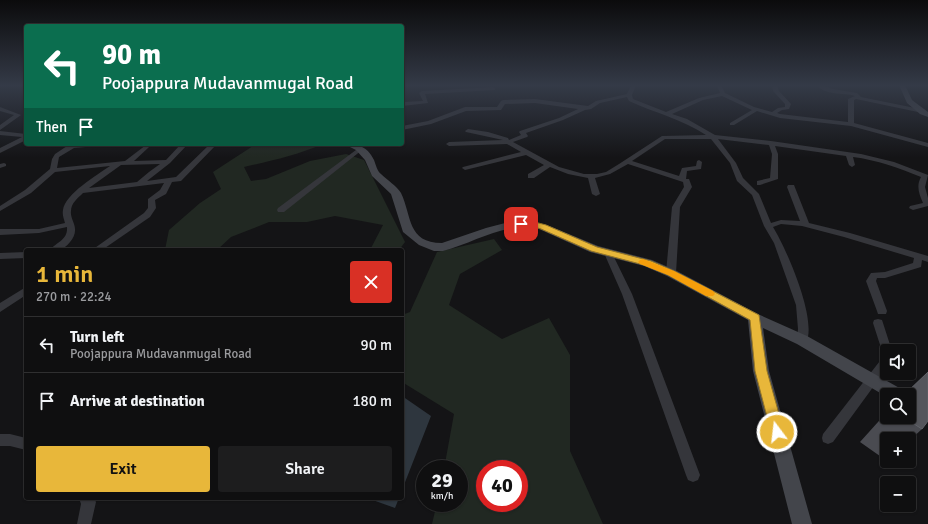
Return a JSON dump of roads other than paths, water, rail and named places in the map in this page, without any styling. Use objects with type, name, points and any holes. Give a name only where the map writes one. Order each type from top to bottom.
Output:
[{"type":"street","points":[[0,128],[18,115],[1,109]]},
{"type":"street","points":[[404,128],[428,126],[464,109]]},
{"type":"street","points":[[449,144],[510,142],[525,136],[522,132],[561,119],[581,109]]},
{"type":"street","points":[[655,109],[686,120],[713,137],[733,163],[740,179],[755,194],[768,226],[778,243],[801,305],[803,329],[802,340]]},
{"type":"street","points":[[667,114],[676,109]]},
{"type":"street","points":[[732,124],[756,109]]},
{"type":"street","points":[[758,109],[797,119],[851,124],[928,145]]},
{"type":"street","points":[[772,114],[779,109]]},
{"type":"street","points":[[851,109],[851,124]]},
{"type":"street","points":[[918,110],[928,115]]},
{"type":"street","points":[[468,131],[488,134],[510,142],[526,153],[567,172],[591,176],[608,173],[664,137],[713,137],[771,143],[849,154],[892,163],[926,177],[920,184],[927,204],[913,208]]},
{"type":"street","points":[[0,133],[24,137]]},
{"type":"street","points":[[0,151],[24,138]]},
{"type":"street","points":[[760,183],[774,178],[775,154],[771,143]]},
{"type":"street","points":[[53,170],[53,163],[57,155],[71,146]]},
{"type":"street","points":[[139,184],[151,173],[168,162],[183,146]]},
{"type":"street","points":[[82,191],[178,179],[212,146]]},
{"type":"street","points":[[353,146],[360,149],[369,159],[375,174],[396,193],[407,230],[423,243],[434,247],[443,247],[509,225],[531,224],[544,227],[594,249],[648,263],[671,273],[756,318],[802,340],[885,388]]},
{"type":"street","points":[[0,147],[7,148]]},
{"type":"street","points":[[56,248],[71,236],[72,230],[66,214],[68,205],[82,191],[146,147]]},
{"type":"street","points":[[281,210],[360,149]]},
{"type":"street","points":[[813,149],[816,159]]},
{"type":"street","points":[[465,168],[526,153]]},
{"type":"street","points":[[849,154],[852,165]]},
{"type":"street","points":[[0,209],[26,194],[53,170],[123,163],[168,162]]},
{"type":"street","points":[[627,162],[686,181],[688,188],[676,207],[671,273]]},
{"type":"street","points":[[682,180],[684,169],[699,168],[699,162]]},
{"type":"street","points":[[531,176],[550,164]]},
{"type":"street","points":[[591,176],[596,194]]},
{"type":"street","points":[[99,248],[140,222],[152,208],[150,201],[152,198],[162,193],[169,181]]},
{"type":"street","points":[[791,187],[805,224]]},
{"type":"street","points":[[768,226],[781,222],[805,224],[928,259]]},
{"type":"street","points":[[0,232],[39,231],[70,224]]},
{"type":"street","points":[[608,253],[627,294],[693,475]]},
{"type":"street","points":[[0,256],[24,255]]},
{"type":"street","points":[[882,311],[871,281],[874,275],[885,275],[918,265],[918,256]]},
{"type":"street","points":[[0,308],[24,291]]},
{"type":"street","points":[[756,318],[761,371],[802,524]]},
{"type":"street","points":[[878,323],[885,344]]},
{"type":"street","points":[[828,438],[880,370]]},
{"type":"street","points":[[0,440],[10,440],[24,444]]},
{"type":"street","points":[[84,524],[89,502],[88,500]]}]
